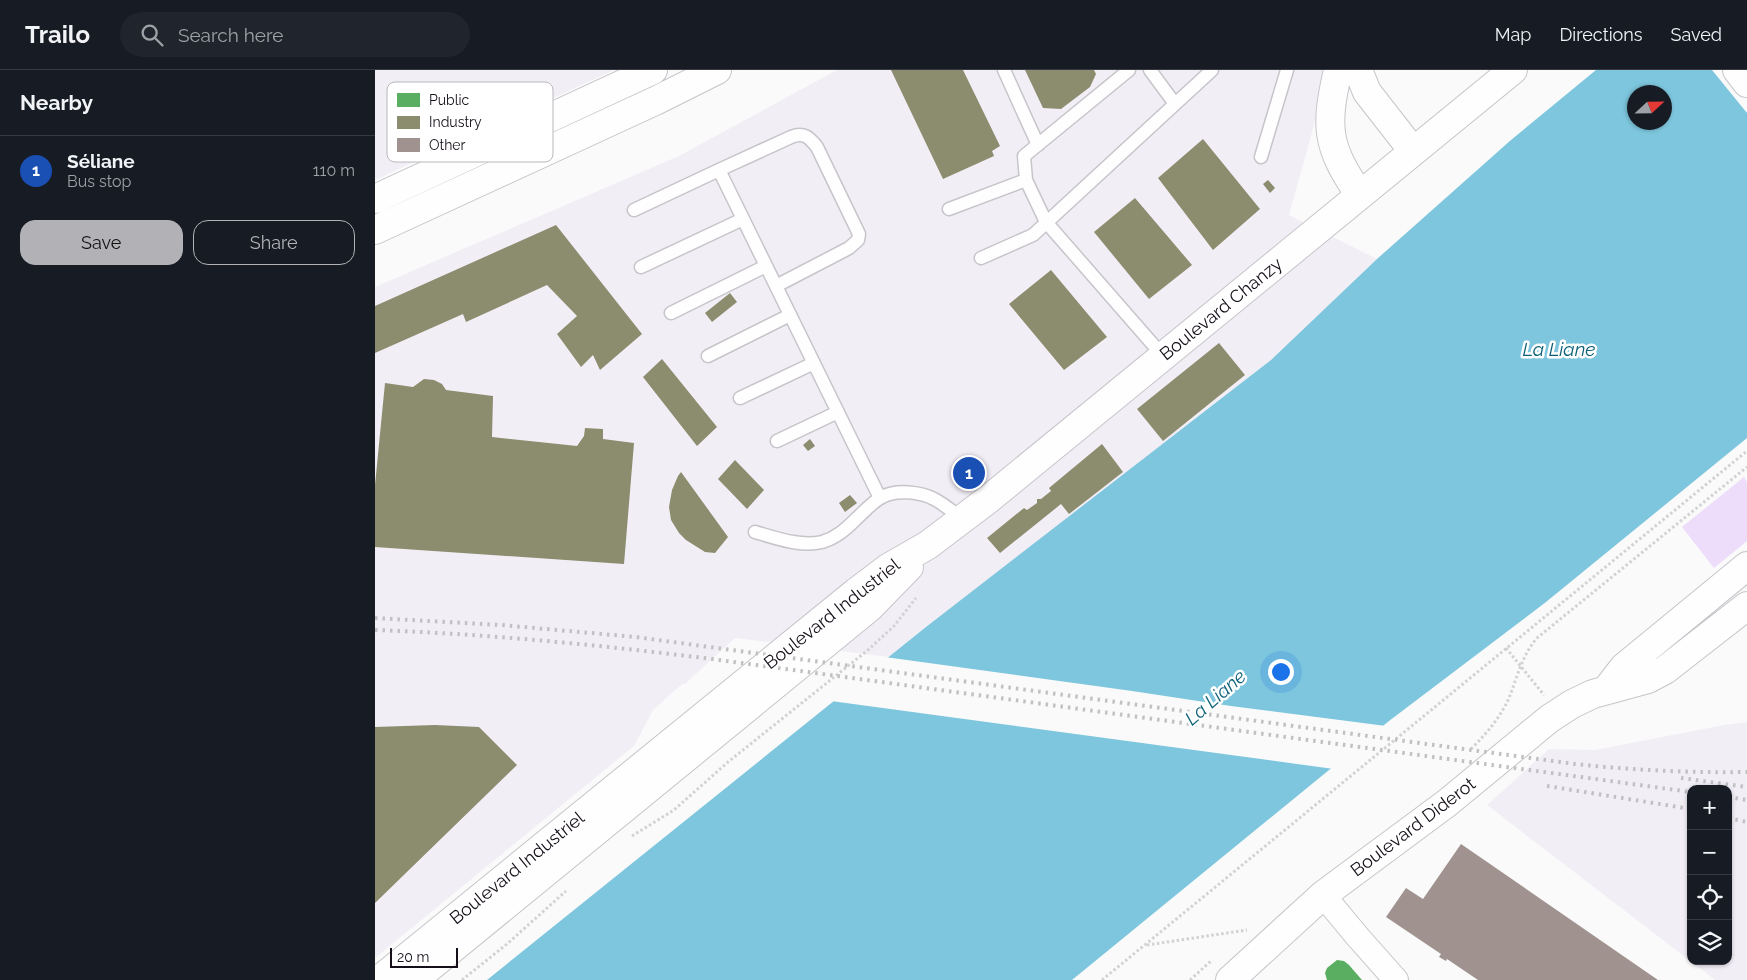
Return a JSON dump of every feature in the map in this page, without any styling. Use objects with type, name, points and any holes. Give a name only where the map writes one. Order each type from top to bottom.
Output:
[{"type":"main road","points":[[553,116],[653,70]]},
{"type":"main road","points":[[553,148],[639,109],[717,70]]},
{"type":"main road","points":[[1338,70],[1330,106],[1331,136],[1342,167],[1360,195]]},
{"type":"main road","points":[[1358,70],[1367,92],[1413,151]]},
{"type":"main road","name":"Boulevard Chanzy","points":[[928,545],[1513,70]]},
{"type":"main road","points":[[1737,70],[1747,83]]},
{"type":"main road","points":[[375,199],[455,162]]},
{"type":"main road","points":[[375,230],[523,162]]},
{"type":"main road","name":"Boulevard Industriel","points":[[379,980],[855,593],[888,568],[928,545]]},
{"type":"main road","name":"Boulevard Industriel","points":[[414,980],[869,608],[899,579],[928,545]]},
{"type":"main road","name":"Boulevard Diderot","points":[[1607,689],[1624,667],[1747,566]]},
{"type":"main road","name":"Boulevard Diderot","points":[[1230,980],[1323,895],[1447,803],[1549,719],[1571,704],[1607,689],[1648,679],[1673,666],[1747,606]]},
{"type":"street","points":[[1323,895],[1396,980]]},
{"type":"lane","points":[[1004,70],[1038,145]]},
{"type":"lane","points":[[1129,70],[1024,156],[1026,180],[1046,222],[1163,356]]},
{"type":"lane","points":[[1150,70],[1175,104]]},
{"type":"lane","points":[[981,258],[1033,235],[1212,70]]},
{"type":"lane","points":[[1261,157],[1287,70]]},
{"type":"lane","points":[[634,210],[797,134],[808,137],[817,147],[858,228],[858,240],[854,244],[776,286]]},
{"type":"lane","points":[[719,170],[880,498]]},
{"type":"lane","points":[[949,210],[1026,180]]},
{"type":"lane","points":[[641,266],[743,219]]},
{"type":"lane","points":[[671,312],[766,266]]},
{"type":"lane","points":[[708,356],[790,315]]},
{"type":"lane","points":[[740,398],[814,363]]},
{"type":"lane","points":[[777,441],[838,412]]},
{"type":"lane","points":[[755,532],[800,544],[824,542],[834,538],[843,531],[880,498],[895,493],[921,494],[935,499],[962,519]]},
{"type":"path","points":[[1102,980],[1747,451]]},
{"type":"path","points":[[1465,754],[1487,733],[1503,711],[1530,645],[1747,466]]},
{"type":"path","points":[[628,839],[674,810],[743,749],[868,650],[894,626],[917,597]]},
{"type":"path","points":[[1506,648],[1545,695]]},
{"type":"path","points":[[462,980],[507,944],[570,887]]},
{"type":"path","points":[[1241,935],[1254,924]]},
{"type":"path","points":[[1145,945],[1248,930]]},
{"type":"path","points":[[1189,980],[1215,958]]},
{"type":"shaded area","points":[[375,70],[614,70],[553,98],[553,82],[387,82],[387,162],[414,162],[375,180]]},
{"type":"shaded area","points":[[837,70],[1325,70],[1314,125],[1289,215],[1377,259],[1271,360],[889,657],[735,638],[685,684],[682,684],[653,710],[634,746],[375,958],[375,287],[679,156]]},
{"type":"shaded area","points":[[1744,477],[1747,482],[1747,541],[1714,568],[1682,527]]},
{"type":"shaded area","points":[[1747,722],[1747,980],[1715,980],[1695,965],[1732,965],[1732,785],[1687,785],[1687,959],[1487,805],[1549,749],[1595,750]]},
{"type":"water","name":"La Liane","points":[[1596,70],[1747,70],[1747,438],[1546,602],[1389,721],[1072,980],[487,980],[926,627],[1271,360],[1377,259],[1511,140]]},
{"type":"pier","points":[[1712,70],[1747,70],[1747,113]]},
{"type":"pier","points":[[885,657],[1386,726],[1334,769],[831,701]]},
{"type":"building: Public","points":[[1337,960],[1344,961],[1349,965],[1362,980],[1327,980],[1325,973],[1327,968]]},
{"type":"building: Industry","points":[[891,70],[963,70],[1000,146],[992,151],[994,156],[943,179]]},
{"type":"building: Industry","points":[[1025,70],[1094,70],[1096,74],[1090,87],[1061,109],[1043,108]]},
{"type":"building: Industry","points":[[1203,139],[1260,209],[1213,250],[1158,178]]},
{"type":"building: Industry","points":[[1268,180],[1275,188],[1270,193],[1263,184]]},
{"type":"building: Industry","points":[[1135,198],[1192,265],[1149,299],[1094,232]]},
{"type":"building: Industry","points":[[556,225],[642,334],[600,370],[593,355],[581,367],[557,334],[577,316],[547,285],[466,322],[463,314],[375,353],[375,306]]},
{"type":"building: Industry","points":[[1051,270],[1107,337],[1064,370],[1009,304]]},
{"type":"building: Industry","points":[[730,293],[737,302],[712,322],[705,313]]},
{"type":"building: Industry","points":[[1219,343],[1245,375],[1163,441],[1137,409]]},
{"type":"building: Industry","points":[[662,359],[717,427],[697,446],[643,377]]},
{"type":"building: Industry","points":[[424,379],[434,380],[442,384],[446,390],[493,396],[492,437],[577,446],[584,436],[585,428],[603,429],[603,439],[634,443],[624,564],[375,547],[375,485],[385,383],[413,387]]},
{"type":"building: Industry","points":[[810,439],[815,446],[808,451],[803,445]]},
{"type":"building: Industry","points":[[1102,444],[1123,472],[1069,514],[1061,504],[1000,553],[987,538],[1024,508],[1027,510],[1037,503],[1037,499],[1041,499],[1051,491],[1049,488]]},
{"type":"building: Industry","points":[[735,460],[764,490],[747,509],[718,479]]},
{"type":"building: Industry","points":[[681,472],[728,537],[715,553],[705,552],[686,540],[671,520],[669,507],[672,490]]},
{"type":"building: Industry","points":[[850,495],[857,503],[845,512],[839,503]]},
{"type":"building: Industry","points":[[435,725],[479,727],[517,765],[375,903],[375,727]]},
{"type":"building: Other","points":[[1461,844],[1658,980],[1478,980],[1447,959],[1446,961],[1439,957],[1441,954],[1386,917],[1406,888],[1423,899]]},
{"type":"railway","points":[[375,618],[501,625],[636,637],[1575,764],[1661,771],[1747,772]]},
{"type":"railway","points":[[375,630],[460,634],[544,641],[712,659],[1687,791]]},
{"type":"railway","points":[[1681,778],[1747,787]]},
{"type":"railway","points":[[1547,786],[1687,808]]},
{"type":"railway","points":[[1732,798],[1747,800]]},
{"type":"railway","points":[[1732,819],[1747,822]]},
{"type":"place","name":"Séliane","points":[[969,473]]}]
